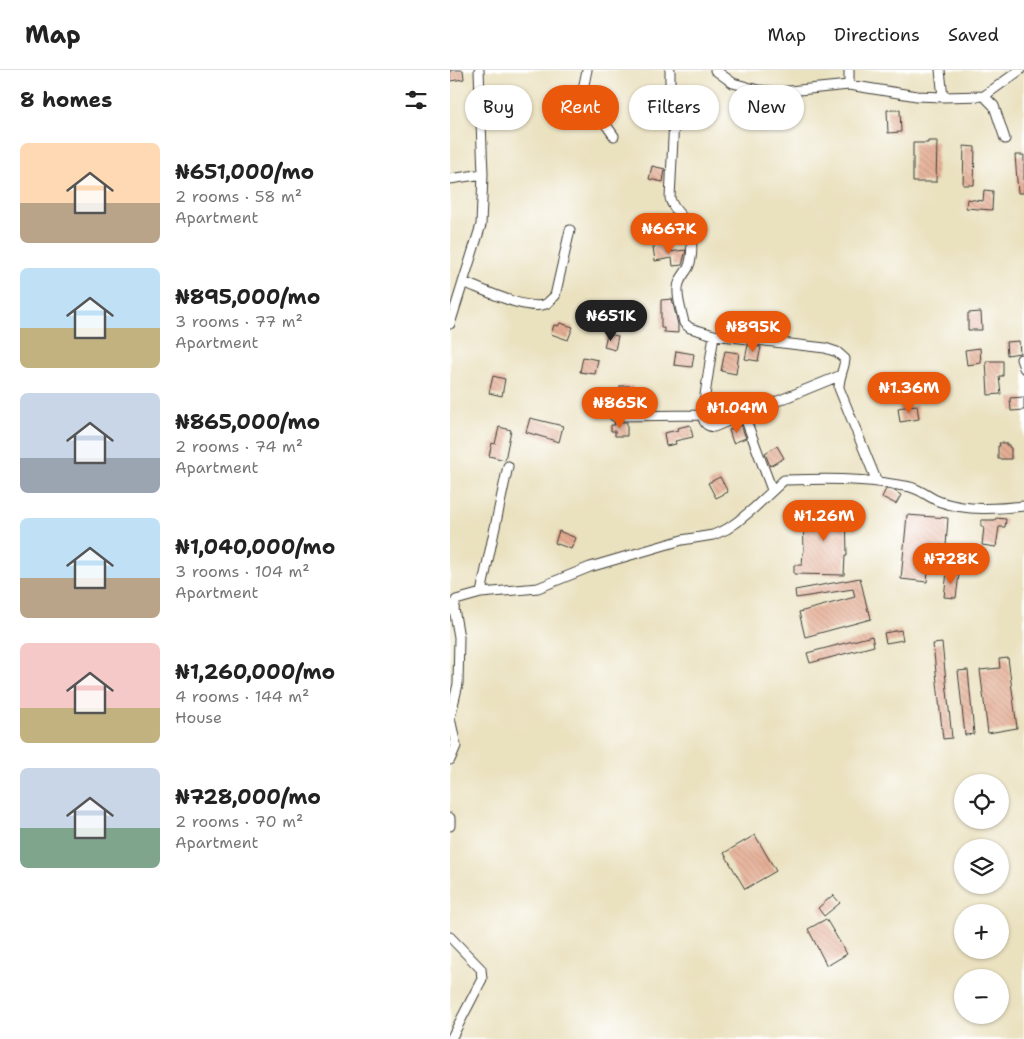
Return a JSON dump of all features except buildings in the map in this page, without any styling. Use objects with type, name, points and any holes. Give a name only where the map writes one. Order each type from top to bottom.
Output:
[{"type":"street","points":[[450,324],[481,225],[483,174],[480,70]]},
{"type":"street","points":[[587,70],[581,99],[604,122],[614,136]]},
{"type":"street","points":[[670,70],[670,96],[674,120],[670,198],[672,205],[690,226],[691,233],[692,258],[680,280],[678,288],[684,323],[690,328],[714,335],[825,348],[837,352],[845,359],[844,367],[839,376],[839,388],[878,482]]},
{"type":"street","points":[[715,70],[733,82],[758,90],[779,92],[849,85],[917,96],[943,97],[984,96],[1020,70]]},
{"type":"street","points":[[849,85],[850,70]]},
{"type":"street","points":[[940,70],[943,97]]},
{"type":"street","points":[[984,96],[994,106],[1005,139]]},
{"type":"street","points":[[450,179],[483,174]]},
{"type":"street","points":[[463,282],[519,302],[535,306],[547,304],[555,296],[570,230]]},
{"type":"street","points":[[714,335],[702,415],[704,422],[708,426],[714,427],[839,376]]},
{"type":"street","points":[[614,416],[702,415]]},
{"type":"street","points":[[744,415],[772,490]]},
{"type":"street","points":[[482,592],[508,466]]},
{"type":"street","points":[[450,760],[455,749],[450,718],[458,684],[459,637],[454,609],[456,600],[482,592],[538,588],[590,567],[682,540],[713,535],[737,522],[784,480],[842,479],[878,482],[914,488],[940,502],[949,504],[990,509],[1024,506]]},
{"type":"street","points":[[450,818],[450,826]]},
{"type":"street","points":[[450,937],[481,969],[482,974],[482,979],[451,1039]]}]
